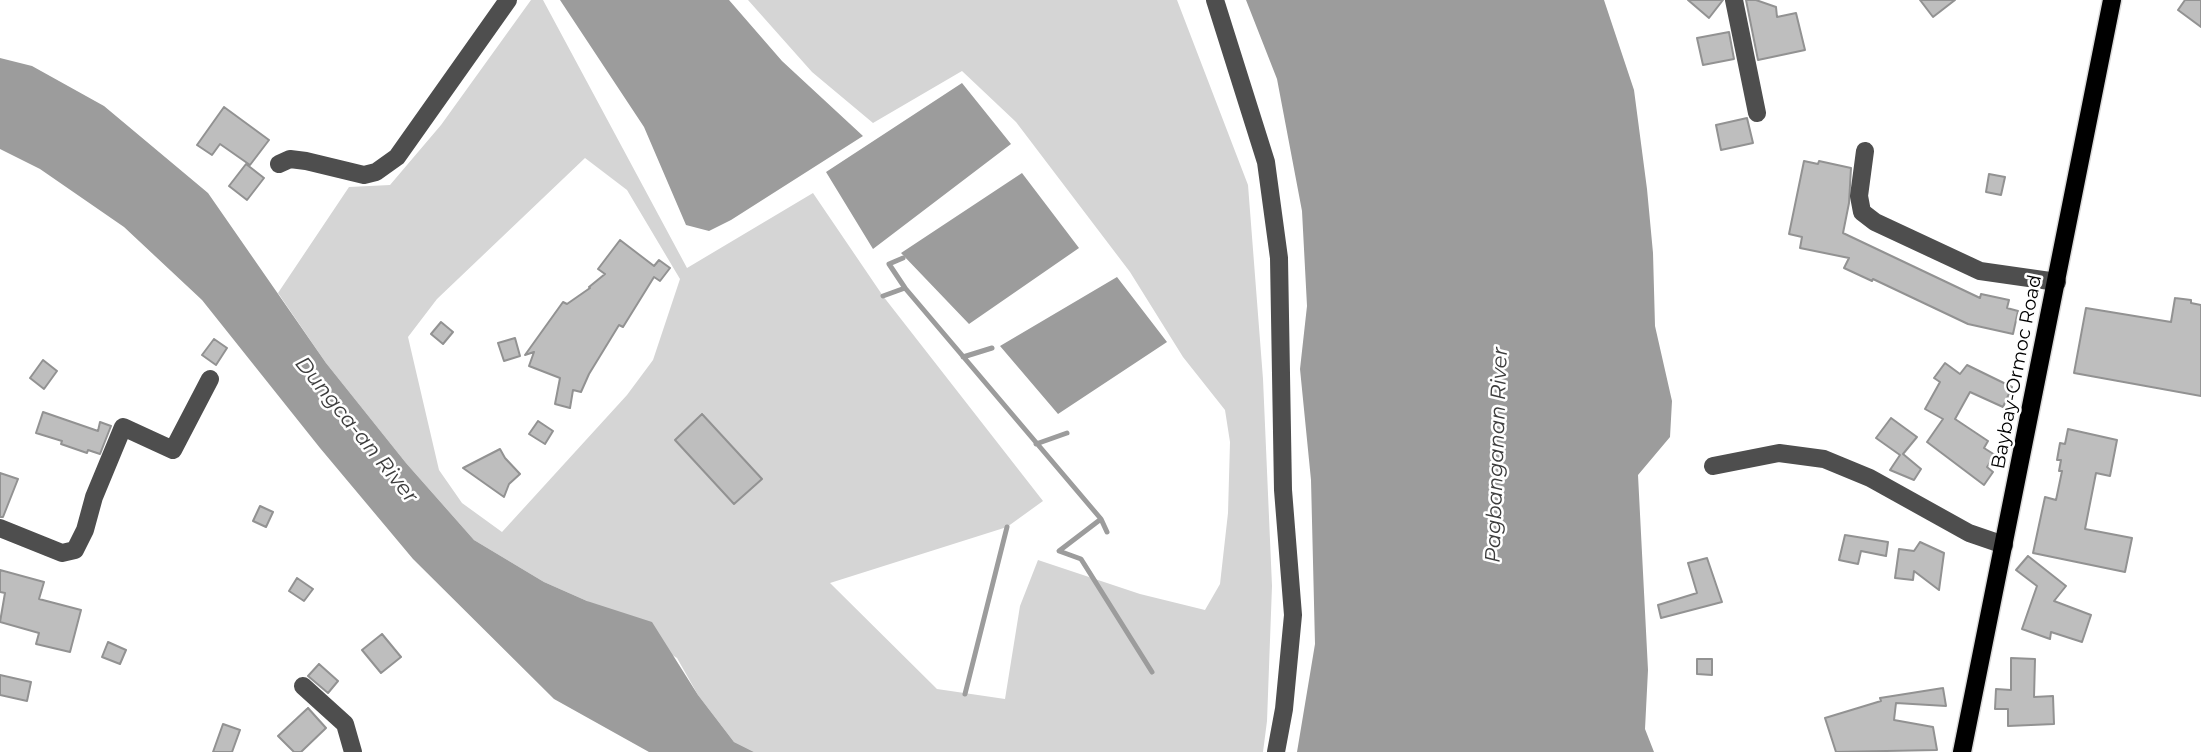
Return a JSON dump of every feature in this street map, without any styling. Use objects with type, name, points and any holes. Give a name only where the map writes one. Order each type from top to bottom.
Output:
[{"type":"main road","name":"Baybay-Ormoc Road","points":[[1962,752],[2112,0]]},
{"type":"street","points":[[279,164],[290,159],[298,160],[364,175],[376,172],[397,157],[508,0]]},
{"type":"street","points":[[1215,0],[1266,162],[1279,258],[1283,490],[1293,615],[1284,709],[1276,752]]},
{"type":"street","points":[[1734,0],[1757,113]]},
{"type":"street","points":[[1866,151],[1859,196],[1862,212],[1875,222],[1980,271],[2057,282]]},
{"type":"street","points":[[0,528],[62,552],[75,550],[122,427],[173,450],[209,379]]},
{"type":"street","points":[[1713,466],[1779,453],[1824,459],[1870,478],[1969,533],[2004,545]]},
{"type":"street","points":[[303,686],[345,724],[353,752]]},
{"type":"shaded area","points":[[531,0],[543,0],[687,268],[813,193],[883,296],[1043,501],[1007,527],[830,583],[937,689],[1005,699],[1020,606],[1038,560],[1140,594],[1205,610],[1220,584],[1228,513],[1230,442],[1225,410],[1183,357],[1130,272],[1016,122],[962,71],[873,123],[812,72],[748,0],[1177,0],[1248,185],[1263,379],[1272,586],[1267,721],[1263,752],[754,752],[734,742],[698,695],[677,658],[587,601],[544,582],[474,540],[406,463],[326,363],[278,293],[349,187],[390,185],[441,125]],"holes":[[[585,158],[627,190],[680,279],[653,360],[627,395],[502,532],[462,503],[439,470],[408,337],[437,299]]]},
{"type":"water","points":[[560,0],[729,0],[782,61],[863,136],[731,220],[709,231],[686,225],[644,127]]},
{"type":"water","name":"Pagbanganan River","points":[[1246,0],[1604,0],[1634,90],[1653,253],[1655,326],[1672,401],[1670,437],[1638,475],[1648,670],[1645,729],[1654,752],[1297,752],[1315,644],[1311,480],[1300,369],[1307,306],[1302,211],[1277,79]]},
{"type":"water","name":"Dungca-an River","points":[[0,58],[32,66],[104,106],[208,193],[326,363],[406,463],[474,540],[544,582],[587,601],[652,622],[698,695],[734,742],[754,752],[649,752],[554,699],[413,559],[202,300],[124,227],[40,169],[0,149]]},
{"type":"water","points":[[962,83],[1011,144],[873,249],[826,172]]},
{"type":"water","points":[[1022,173],[1079,248],[969,324],[901,253]]},
{"type":"water","points":[[1117,277],[1167,342],[1058,414],[1000,346]]},
{"type":"building","points":[[1688,0],[1723,0],[1709,18]]},
{"type":"building","points":[[1746,0],[1756,0],[1776,7],[1777,17],[1796,13],[1805,50],[1758,60]]},
{"type":"building","points":[[1920,0],[1955,0],[1933,17]]},
{"type":"building","points":[[2185,0],[2201,0],[2201,27],[2178,10]]},
{"type":"building","points":[[1729,32],[1734,59],[1703,65],[1697,38]]},
{"type":"building","points":[[224,107],[269,140],[250,165],[220,144],[212,155],[197,145]]},
{"type":"building","points":[[1747,118],[1753,143],[1721,150],[1716,125]]},
{"type":"building","points":[[1804,161],[1818,164],[1819,161],[1851,168],[1849,203],[1843,233],[1980,298],[1981,294],[2009,300],[2007,308],[2018,311],[2013,334],[1968,324],[1873,279],[1872,281],[1844,268],[1849,258],[1800,248],[1802,237],[1789,234]]},
{"type":"building","points":[[246,164],[264,178],[247,200],[229,186]]},
{"type":"building","points":[[1989,174],[2005,177],[2001,195],[1986,192]]},
{"type":"building","points":[[620,240],[654,266],[659,260],[670,268],[660,281],[654,277],[623,327],[619,325],[581,392],[573,390],[570,408],[555,404],[560,378],[529,366],[534,352],[525,355],[563,302],[567,304],[605,274],[598,269]]},
{"type":"building","points":[[2175,298],[2191,300],[2191,303],[2201,305],[2201,396],[2074,373],[2086,308],[2171,322]]},
{"type":"building","points":[[441,322],[453,332],[443,344],[431,334]]},
{"type":"building","points":[[515,338],[520,356],[504,361],[498,343]]},
{"type":"building","points":[[214,339],[227,348],[216,365],[202,355]]},
{"type":"building","points":[[43,360],[57,371],[44,389],[30,378]]},
{"type":"building","points":[[1945,363],[1960,374],[1967,365],[2012,387],[2003,407],[1970,392],[1955,419],[1988,441],[1984,448],[1995,455],[1987,467],[1993,472],[1984,485],[1927,442],[1943,419],[1925,409],[1940,382],[1934,378]]},
{"type":"building","points":[[43,412],[98,431],[100,422],[111,426],[100,454],[88,450],[87,453],[36,433]]},
{"type":"building","points":[[702,414],[762,479],[734,504],[675,440]]},
{"type":"building","points":[[1891,418],[1917,437],[1903,454],[1921,469],[1914,480],[1890,470],[1900,455],[1876,438]]},
{"type":"building","points":[[538,421],[553,431],[545,444],[529,434]]},
{"type":"building","points":[[2068,429],[2117,440],[2110,476],[2096,473],[2085,529],[2132,538],[2125,572],[2033,553],[2045,497],[2056,500],[2062,471],[2059,471],[2061,460],[2057,460],[2060,443],[2065,444]]},
{"type":"building","points":[[500,449],[520,474],[509,484],[504,497],[463,468]]},
{"type":"building","points":[[0,473],[18,479],[3,517],[0,517]]},
{"type":"building","points":[[260,506],[273,512],[266,527],[253,521]]},
{"type":"building","points":[[1845,535],[1888,542],[1886,556],[1861,551],[1858,564],[1839,560]]},
{"type":"building","points":[[1920,542],[1944,553],[1939,590],[1914,571],[1913,580],[1895,578],[1899,549],[1914,551]]},
{"type":"building","points":[[2028,556],[2066,586],[2054,601],[2091,615],[2082,642],[2051,632],[2050,639],[2022,629],[2037,586],[2016,570]]},
{"type":"building","points":[[1707,558],[1722,602],[1661,618],[1658,605],[1697,593],[1688,563]]},
{"type":"building","points":[[0,570],[44,582],[39,599],[81,610],[70,652],[36,644],[39,633],[0,622],[5,593],[0,592]]},
{"type":"building","points":[[297,578],[313,589],[304,601],[289,591]]},
{"type":"building","points":[[382,634],[401,657],[381,673],[362,650]]},
{"type":"building","points":[[108,642],[126,650],[120,664],[102,657]]},
{"type":"building","points":[[2011,658],[2035,659],[2034,697],[2053,696],[2054,724],[2008,726],[2008,709],[1995,709],[1996,689],[2011,690]]},
{"type":"building","points":[[1697,659],[1712,659],[1712,675],[1697,674]]},
{"type":"building","points":[[319,664],[338,681],[328,693],[308,676]]},
{"type":"building","points":[[0,675],[31,682],[27,701],[0,695]]},
{"type":"building","points":[[1943,688],[1946,706],[1896,703],[1894,720],[1933,727],[1937,750],[1836,752],[1825,718],[1881,701],[1880,698]]},
{"type":"building","points":[[308,708],[326,728],[301,752],[294,752],[278,736]]},
{"type":"building","points":[[223,724],[240,730],[232,752],[213,752]]},
{"type":"waterway","points":[[903,258],[889,264],[905,288]]},
{"type":"waterway","points":[[883,296],[905,288],[1101,519],[1059,551],[1081,559],[1152,672]]},
{"type":"waterway","points":[[963,357],[992,348]]},
{"type":"waterway","points":[[1036,444],[1067,433]]},
{"type":"waterway","points":[[1101,519],[1107,532]]},
{"type":"waterway","points":[[965,694],[1007,527]]}]
